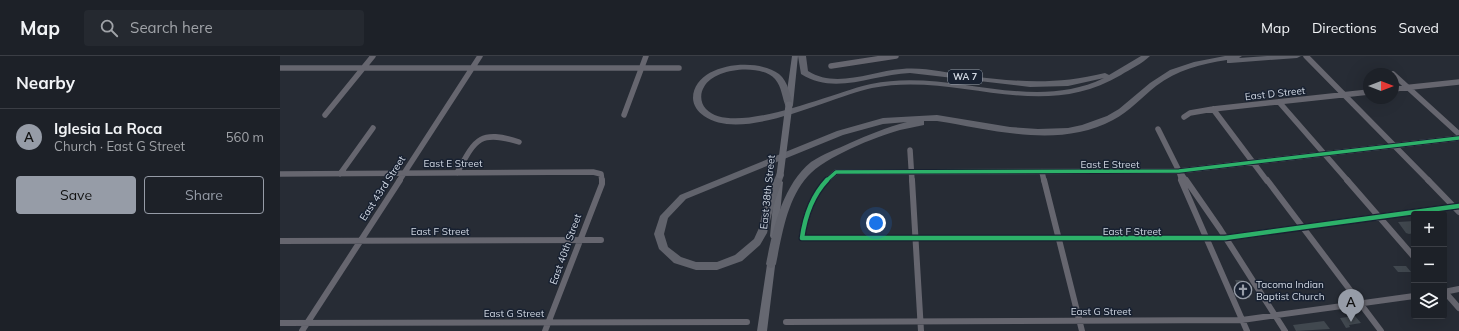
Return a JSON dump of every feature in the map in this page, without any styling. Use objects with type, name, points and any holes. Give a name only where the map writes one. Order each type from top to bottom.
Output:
[{"type":"highway","name":"WA 7","points":[[802,56],[804,72],[814,79],[825,82],[836,82],[904,70],[1044,86],[1076,83],[1094,78],[1144,58]]},
{"type":"highway","points":[[771,264],[790,198],[795,188],[807,171],[833,154],[890,130],[915,124],[942,122],[1015,131],[1059,132],[1096,123],[1121,111],[1157,80],[1167,74],[1195,64],[1238,56]]},
{"type":"highway","points":[[1195,64],[1297,56]]},
{"type":"highway","points":[[789,105],[779,79],[768,70],[753,67],[731,68],[712,75],[702,84],[697,97],[700,107],[710,116],[726,121],[740,122],[774,115],[868,87],[902,81],[939,82],[1026,96],[1062,93],[1105,81],[1144,58]]},
{"type":"highway","points":[[780,176],[760,237],[746,253],[723,264],[702,267],[683,264],[667,253],[660,238],[662,222],[669,210],[683,197],[840,133],[883,120],[921,118],[951,120],[1015,131]]},
{"type":"main road","name":"East 38th Street","points":[[762,331],[795,56]]},
{"type":"street","points":[[325,115],[373,56]]},
{"type":"street","name":"East 43rd Street","points":[[302,331],[480,56]]},
{"type":"street","points":[[624,115],[646,56]]},
{"type":"street","points":[[831,66],[896,56]]},
{"type":"street","points":[[1306,56],[1394,146],[1456,206],[1459,212]]},
{"type":"street","points":[[280,68],[679,68]]},
{"type":"street","points":[[1399,80],[1459,134]]},
{"type":"street","points":[[1399,88],[1459,82]]},
{"type":"street","name":"East D Street","points":[[1184,117],[1190,113],[1213,109],[1363,92]]},
{"type":"street","points":[[1279,102],[1411,253]]},
{"type":"street","points":[[1213,109],[1381,331]]},
{"type":"street","points":[[340,174],[373,128]]},
{"type":"street","points":[[1158,129],[1179,171],[1183,186],[1247,331]]},
{"type":"street","points":[[457,173],[473,144],[478,139],[488,136],[502,136],[519,142]]},
{"type":"street","name":"East E Street","points":[[802,238],[810,208],[816,194],[824,182],[836,172],[1179,171],[1459,138]]},
{"type":"street","points":[[910,150],[921,331]]},
{"type":"street","points":[[1179,171],[1194,190],[1285,331]]},
{"type":"street","name":"East E Street","points":[[280,174],[593,172],[601,174]]},
{"type":"street","points":[[1042,172],[1082,331]]},
{"type":"street","name":"East 40th Street","points":[[545,331],[602,184],[601,174]]},
{"type":"street","name":"East F Street","points":[[802,238],[1225,238],[1456,206]]},
{"type":"street","name":"East F Street","points":[[280,241],[601,240]]},
{"type":"street","points":[[1447,291],[1459,289]]},
{"type":"street","points":[[1447,294],[1459,308]]},
{"type":"street","name":"East G Street","points":[[786,322],[1242,320],[1411,296]]},
{"type":"street","name":"East G Street","points":[[280,323],[747,322]]},
{"type":"building","points":[[1411,221],[1411,234],[1406,233],[1398,222]]},
{"type":"building","points":[[1393,266],[1406,266],[1411,272],[1398,272]]},
{"type":"building","name":"Tacoma Indian Baptist Church","points":[[1235,280],[1242,280],[1250,298],[1243,298]]},
{"type":"building","points":[[1355,316],[1361,323],[1349,325],[1350,327],[1346,328],[1340,318]]},
{"type":"building","points":[[1324,321],[1330,329],[1296,331],[1293,325]]},
{"type":"cycle path","points":[[1459,138],[1179,171],[836,172],[823,185],[812,201],[805,220],[802,238],[1225,238],[1459,206]]},
{"type":"place","name":"Tacoma Indian Baptist Church","points":[[1243,290]]},
{"type":"place","name":"Iglesia La Roca","points":[[1351,322]]}]
